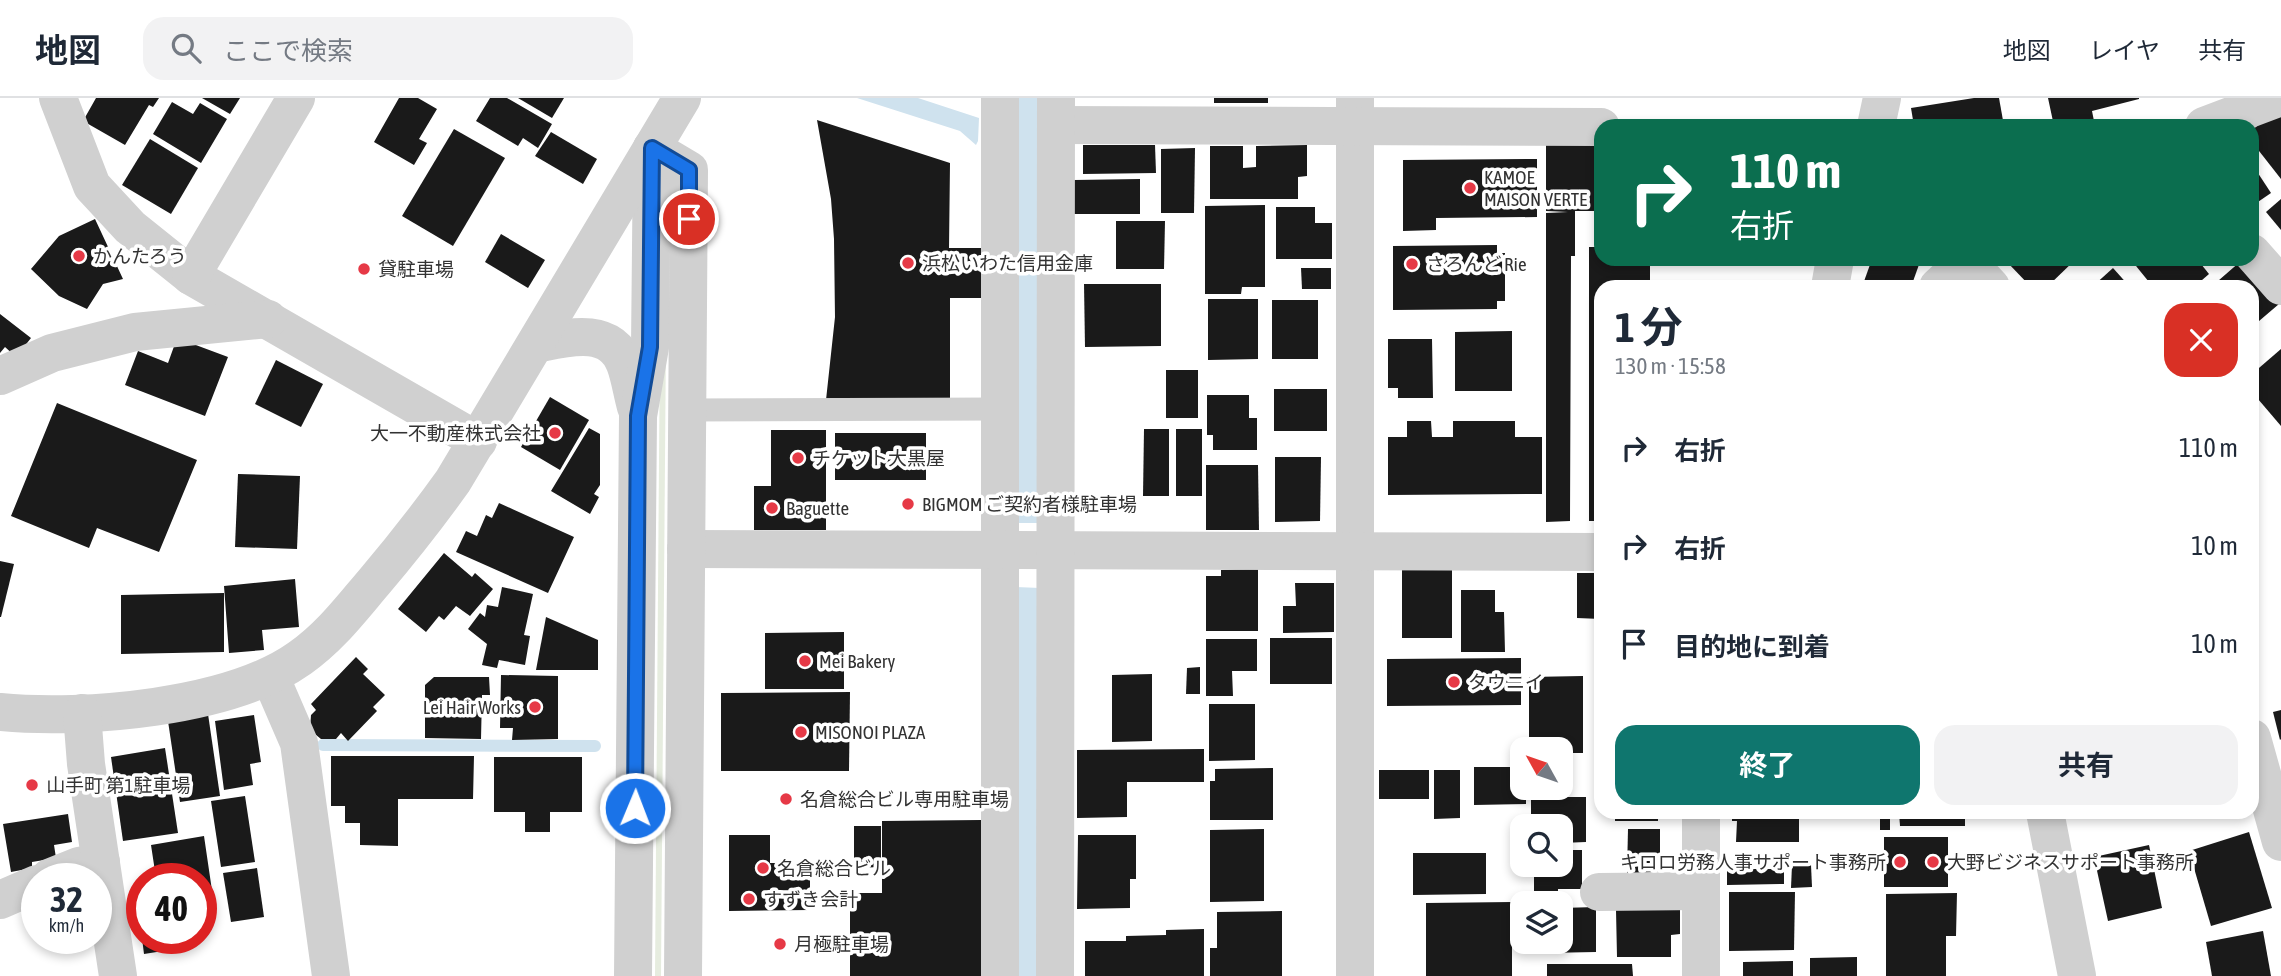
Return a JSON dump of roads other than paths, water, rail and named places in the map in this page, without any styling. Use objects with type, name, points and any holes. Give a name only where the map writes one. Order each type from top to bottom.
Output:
[{"type":"street","points":[[58,98],[92,186],[130,227],[191,276],[478,441]]},
{"type":"street","points":[[191,276],[296,98]]},
{"type":"street","points":[[0,712],[82,713],[171,703],[239,689],[270,676],[299,659],[326,638],[433,509],[478,441],[682,98]]},
{"type":"street","points":[[1000,98],[1000,409],[1028,551],[1055,976]]},
{"type":"street","points":[[1878,119],[1882,98]]},
{"type":"street","points":[[2222,119],[2278,98]]},
{"type":"street","points":[[1000,976],[1056,111],[1355,112],[1594,127]]},
{"type":"street","points":[[1355,112],[1355,976]]},
{"type":"street","points":[[652,148],[689,170],[683,976]]},
{"type":"street","points":[[633,976],[638,416],[650,347],[652,148]]},
{"type":"street","points":[[2259,261],[2281,286]]},
{"type":"street","points":[[1952,280],[1975,269]]},
{"type":"street","points":[[0,376],[52,353],[135,332],[268,319]]},
{"type":"street","points":[[536,344],[576,336],[595,337],[612,346],[624,361],[638,416]]},
{"type":"street","points":[[686,549],[1594,552]]},
{"type":"street","points":[[270,676],[299,744],[331,976]]},
{"type":"street","points":[[82,713],[86,764],[118,976]]},
{"type":"street","points":[[2259,763],[2281,842]]},
{"type":"street","points":[[1701,819],[1701,976]]},
{"type":"street","points":[[2046,819],[2077,976]]},
{"type":"street","points":[[96,863],[101,862]]},
{"type":"street","points":[[0,900],[21,891]]},
{"type":"street","points":[[1599,892],[1701,891]]},
{"type":"lane","points":[[687,410],[1000,409]]},
{"type":"water","points":[[857,98],[918,98],[979,118],[978,141],[976,145],[960,131]]},
{"type":"water","points":[[1018,98],[1037,98],[1037,976],[1018,976]]},
{"type":"waterway","points":[[323,745],[595,746]]},
{"type":"place","name":"KAMOE MAISON VERTE","points":[[1470,188]]},
{"type":"place","name":"かんたろう","points":[[79,256]]},
{"type":"place","name":"浜松いわた信用金庫","points":[[908,263]]},
{"type":"place","name":"さろんど Rie","points":[[1412,264]]},
{"type":"place","name":"貸駐車場","points":[[364,269]]},
{"type":"place","name":"大一不動産株式会社","points":[[555,433]]},
{"type":"place","name":"チケット大黒屋","points":[[798,458]]},
{"type":"place","name":"BIGMOM ご契約者様駐車場","points":[[908,504]]},
{"type":"place","name":"Baguette","points":[[772,508]]},
{"type":"place","name":"Mei Bakery","points":[[805,661]]},
{"type":"place","name":"タウニイ","points":[[1454,682]]},
{"type":"place","name":"Lei Hair Works","points":[[535,707]]},
{"type":"place","name":"MISONOI PLAZA","points":[[801,732]]},
{"type":"place","name":"山手町 第1駐車場","points":[[32,785]]},
{"type":"place","name":"名倉総合ビル専用駐車場","points":[[786,799]]},
{"type":"place","name":"キロロ労務人事サポート事務所","points":[[1900,862]]},
{"type":"place","name":"大野ビジネスサポート事務所","points":[[1933,862]]},
{"type":"place","name":"名倉総合ビル","points":[[763,868]]},
{"type":"place","name":"すずき会計","points":[[749,899]]},
{"type":"place","name":"月極駐車場","points":[[780,944]]}]
